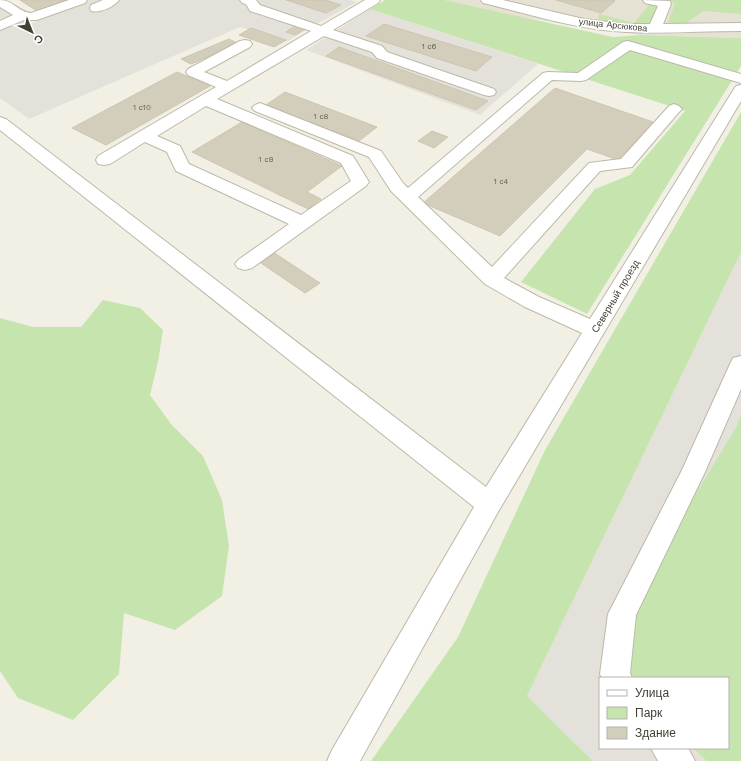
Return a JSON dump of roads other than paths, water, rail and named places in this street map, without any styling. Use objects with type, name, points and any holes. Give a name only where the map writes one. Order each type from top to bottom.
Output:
[{"type":"street","points":[[0,1],[22,16],[32,17],[81,0]]},
{"type":"street","points":[[96,8],[113,0]]},
{"type":"street","points":[[246,0],[250,1],[255,8],[377,49],[382,55],[489,92]]},
{"type":"street","points":[[104,160],[374,0]]},
{"type":"street","name":"улица Арсюкова","points":[[487,0],[584,23],[625,28],[654,29],[741,27]]},
{"type":"street","points":[[649,0],[665,4],[654,29]]},
{"type":"street","points":[[0,26],[22,16]]},
{"type":"street","points":[[625,28],[628,45]]},
{"type":"street","points":[[228,87],[193,72],[245,44]]},
{"type":"street","points":[[628,45],[741,79]]},
{"type":"street","points":[[408,197],[548,76],[581,78],[628,45]]},
{"type":"street","name":"Северный проезд","points":[[343,761],[489,504],[741,88]]},
{"type":"street","points":[[206,100],[347,160],[360,182],[245,264]]},
{"type":"street","points":[[260,108],[374,154],[397,187],[492,279],[532,302],[595,330]]},
{"type":"street","points":[[492,279],[595,167],[626,163],[674,110]]},
{"type":"street","points":[[0,122],[489,504]]},
{"type":"street","points":[[144,136],[174,149],[182,167],[303,223]]},
{"type":"street","points":[[616,677],[615,674],[622,614],[693,472],[741,364]]},
{"type":"street","points":[[668,749],[679,761]]}]
